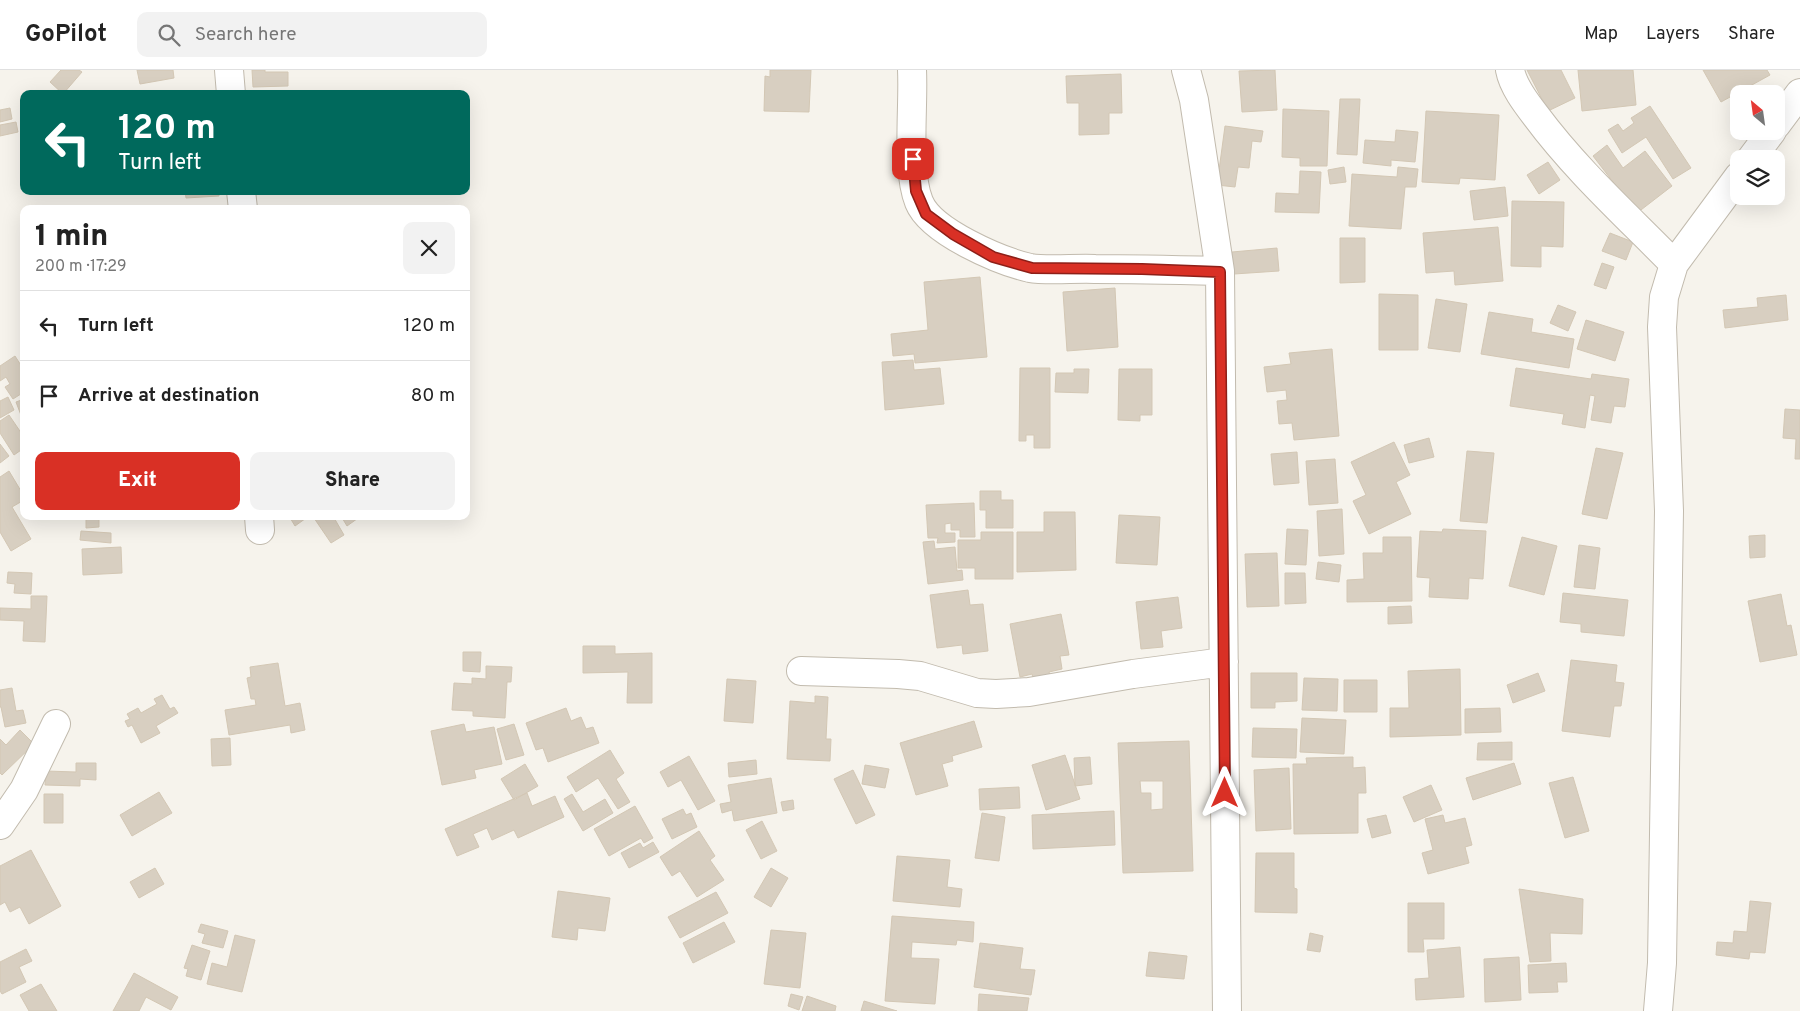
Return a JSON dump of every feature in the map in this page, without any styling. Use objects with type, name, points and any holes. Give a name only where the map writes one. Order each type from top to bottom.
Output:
[{"type":"street","points":[[229,70],[231,90]]},
{"type":"street","points":[[912,70],[913,159],[916,191],[923,210],[929,218],[953,234],[993,257],[1032,268],[1220,272]]},
{"type":"street","points":[[1186,70],[1194,100],[1220,272],[1227,1011]]},
{"type":"street","points":[[1510,70],[1511,78],[1558,145],[1674,264]]},
{"type":"street","points":[[1785,113],[1800,93]]},
{"type":"street","points":[[1658,1011],[1662,953],[1670,511],[1662,327],[1664,297],[1674,264],[1730,188]]},
{"type":"street","points":[[801,671],[920,676],[977,693],[996,694],[1028,692],[1133,674],[1224,662]]},
{"type":"street","points":[[0,825],[24,790],[56,724]]},
{"type":"building","points":[[61,70],[79,70],[82,72],[66,90],[59,90],[50,82]]},
{"type":"building","points":[[137,70],[173,70],[174,78],[140,84]]},
{"type":"building","points":[[252,70],[288,72],[288,86],[253,87]]},
{"type":"building","points":[[770,70],[811,70],[809,112],[764,111],[765,76],[770,77]]},
{"type":"building","points":[[1275,70],[1277,110],[1242,112],[1239,71]]},
{"type":"building","points":[[1527,70],[1561,70],[1575,98],[1548,111]]},
{"type":"building","points":[[1578,70],[1633,70],[1636,105],[1582,111]]},
{"type":"building","points":[[1703,70],[1767,70],[1770,75],[1752,85],[1730,85],[1730,97],[1721,102]]},
{"type":"building","points":[[1121,74],[1122,113],[1109,113],[1109,134],[1079,135],[1079,103],[1067,103],[1066,76]]},
{"type":"building","points":[[1340,99],[1360,99],[1357,155],[1337,154]]},
{"type":"building","points":[[1650,106],[1691,168],[1673,179],[1646,137],[1622,153],[1608,130],[1618,124],[1623,131],[1634,123],[1631,118]]},
{"type":"building","points":[[10,108],[12,119],[0,122],[0,110]]},
{"type":"building","points":[[1283,109],[1329,111],[1327,166],[1300,166],[1300,158],[1282,157]]},
{"type":"building","points":[[1426,111],[1499,115],[1495,180],[1460,178],[1459,184],[1422,182]]},
{"type":"building","points":[[16,122],[18,132],[0,136],[0,125]]},
{"type":"building","points":[[1225,126],[1263,131],[1261,142],[1252,141],[1249,168],[1238,167],[1235,187],[1217,185]]},
{"type":"building","points":[[1396,130],[1418,132],[1415,162],[1391,160],[1391,166],[1363,163],[1365,140],[1395,142]]},
{"type":"building","points":[[1607,145],[1623,168],[1645,151],[1672,186],[1637,213],[1593,156]]},
{"type":"building","points":[[1548,162],[1560,180],[1539,194],[1527,175]]},
{"type":"building","points":[[1344,167],[1346,182],[1330,184],[1328,170]]},
{"type":"building","points":[[1398,167],[1418,169],[1416,187],[1405,187],[1401,229],[1349,226],[1352,174],[1397,177]]},
{"type":"building","points":[[1300,171],[1321,172],[1319,213],[1275,212],[1276,193],[1299,194]]},
{"type":"building","points":[[1505,187],[1508,216],[1474,220],[1470,191]]},
{"type":"building","points":[[186,195],[219,195],[219,196],[186,198]]},
{"type":"building","points":[[1512,201],[1564,202],[1563,247],[1541,246],[1541,267],[1511,266]]},
{"type":"building","points":[[1498,227],[1503,281],[1455,285],[1454,271],[1426,273],[1423,233]]},
{"type":"building","points":[[1610,233],[1633,242],[1626,260],[1602,251]]},
{"type":"building","points":[[1340,238],[1365,238],[1365,282],[1340,283]]},
{"type":"building","points":[[1277,248],[1279,271],[1234,274],[1232,252]]},
{"type":"building","points":[[1602,263],[1614,267],[1606,289],[1594,285]]},
{"type":"building","points":[[980,277],[987,357],[915,363],[914,354],[893,356],[891,334],[928,330],[924,282]]},
{"type":"building","points":[[1115,288],[1118,347],[1067,351],[1063,292]]},
{"type":"building","points":[[1379,294],[1418,295],[1418,350],[1379,350]]},
{"type":"building","points":[[1786,295],[1788,320],[1725,328],[1723,310],[1758,307],[1757,298]]},
{"type":"building","points":[[1436,299],[1467,304],[1460,352],[1428,348]]},
{"type":"building","points":[[1558,305],[1576,312],[1568,331],[1550,323]]},
{"type":"building","points":[[1489,312],[1533,319],[1531,332],[1574,339],[1569,368],[1481,354]]},
{"type":"building","points":[[1586,320],[1624,332],[1615,361],[1577,349]]},
{"type":"building","points":[[1332,349],[1339,436],[1294,440],[1292,423],[1279,424],[1277,401],[1287,400],[1286,390],[1267,392],[1264,367],[1291,364],[1289,353]]},
{"type":"building","points":[[15,356],[20,364],[20,395],[13,399],[5,387],[10,384],[6,377],[0,381],[0,366]]},
{"type":"building","points":[[913,360],[914,370],[940,368],[944,404],[885,410],[882,362]]},
{"type":"building","points":[[1020,368],[1050,368],[1050,448],[1034,448],[1034,435],[1026,435],[1026,441],[1019,441]]},
{"type":"building","points":[[1516,368],[1591,379],[1592,374],[1629,379],[1625,407],[1614,406],[1611,423],[1591,420],[1595,396],[1590,395],[1585,428],[1562,424],[1564,414],[1510,406]]},
{"type":"building","points":[[1074,369],[1089,369],[1088,393],[1055,392],[1056,373],[1074,373]]},
{"type":"building","points":[[1119,369],[1152,369],[1152,415],[1140,415],[1140,421],[1118,420]]},
{"type":"building","points":[[8,397],[14,410],[0,418],[0,401]]},
{"type":"building","points":[[20,400],[20,412],[16,402]]},
{"type":"building","points":[[1785,409],[1800,410],[1800,459],[1795,459],[1796,439],[1783,438]]},
{"type":"building","points":[[9,415],[20,431],[20,451],[14,455],[0,433],[0,421]]},
{"type":"building","points":[[1429,438],[1434,457],[1409,463],[1404,445]]},
{"type":"building","points":[[1394,442],[1410,475],[1396,482],[1411,514],[1369,534],[1353,501],[1366,495],[1351,462]]},
{"type":"building","points":[[0,444],[9,456],[0,463]]},
{"type":"building","points":[[1596,448],[1623,453],[1607,519],[1582,514]]},
{"type":"building","points":[[1467,451],[1494,453],[1487,523],[1460,521]]},
{"type":"building","points":[[1297,452],[1299,483],[1274,485],[1271,454]]},
{"type":"building","points":[[1335,459],[1338,503],[1309,505],[1306,461]]},
{"type":"building","points":[[9,471],[20,489],[20,502],[12,507],[31,539],[11,551],[0,532],[0,477]]},
{"type":"building","points":[[980,491],[1001,491],[1001,500],[1013,500],[1013,528],[986,528],[986,510],[980,510]]},
{"type":"building","points":[[974,503],[975,537],[960,537],[960,530],[951,530],[951,523],[945,524],[945,533],[955,533],[955,542],[937,543],[938,538],[928,538],[926,505]]},
{"type":"building","points":[[1342,509],[1344,554],[1319,556],[1317,511]]},
{"type":"building","points":[[1044,512],[1075,512],[1076,570],[1017,572],[1017,532],[1044,532]]},
{"type":"building","points":[[1119,515],[1160,517],[1157,565],[1116,563]]},
{"type":"building","points":[[86,520],[99,520],[99,527],[86,528]]},
{"type":"building","points":[[291,520],[303,520],[295,526]]},
{"type":"building","points":[[315,520],[335,520],[344,535],[331,543]]},
{"type":"building","points":[[343,520],[355,520],[347,526]]},
{"type":"building","points":[[1287,529],[1308,530],[1306,565],[1285,564]]},
{"type":"building","points":[[1443,529],[1486,531],[1483,579],[1469,578],[1468,599],[1429,597],[1430,578],[1417,577],[1420,531],[1442,532]]},
{"type":"building","points":[[81,531],[111,533],[111,543],[80,540]]},
{"type":"building","points":[[981,532],[1013,532],[1013,579],[975,579],[975,568],[958,568],[958,540],[981,540]]},
{"type":"building","points":[[1765,535],[1765,557],[1750,558],[1749,536]]},
{"type":"building","points":[[1383,537],[1411,537],[1412,601],[1347,602],[1347,580],[1364,579],[1363,553],[1383,553]]},
{"type":"building","points":[[1522,537],[1557,546],[1544,595],[1509,586]]},
{"type":"building","points":[[934,541],[935,549],[955,547],[957,571],[962,570],[963,580],[928,584],[923,542]]},
{"type":"building","points":[[1579,545],[1600,548],[1595,589],[1574,587]]},
{"type":"building","points":[[121,547],[122,573],[83,575],[82,549]]},
{"type":"building","points":[[1277,553],[1279,606],[1247,607],[1245,554]]},
{"type":"building","points":[[1318,562],[1341,565],[1339,582],[1316,579]]},
{"type":"building","points":[[8,572],[32,573],[31,594],[14,593],[15,584],[7,583]]},
{"type":"building","points":[[1285,573],[1305,573],[1306,603],[1285,604]]},
{"type":"building","points":[[968,590],[970,605],[983,604],[988,651],[963,654],[962,645],[937,648],[930,595]]},
{"type":"building","points":[[1563,593],[1628,600],[1624,636],[1581,632],[1581,624],[1560,622]]},
{"type":"building","points":[[1781,594],[1787,626],[1791,625],[1797,655],[1760,662],[1748,601]]},
{"type":"building","points":[[31,596],[47,596],[45,642],[23,641],[24,621],[0,620],[0,608],[31,609]]},
{"type":"building","points":[[1178,597],[1182,628],[1161,631],[1163,647],[1141,649],[1136,602]]},
{"type":"building","points":[[1411,606],[1412,623],[1388,624],[1388,607]]},
{"type":"building","points":[[1061,614],[1069,655],[1060,656],[1062,669],[1049,672],[1051,679],[1034,682],[1032,674],[1020,677],[1010,624]]},
{"type":"building","points":[[583,646],[615,646],[615,654],[652,653],[652,703],[627,703],[628,672],[583,673]]},
{"type":"building","points":[[463,652],[481,652],[480,672],[463,671]]},
{"type":"building","points":[[1571,660],[1617,665],[1615,682],[1624,683],[1621,706],[1614,706],[1610,737],[1562,731]]},
{"type":"building","points":[[278,663],[285,706],[300,703],[305,730],[291,733],[290,725],[229,735],[225,710],[256,705],[255,699],[251,699],[247,678],[251,677],[250,667]]},
{"type":"building","points":[[486,666],[512,667],[511,682],[507,682],[505,718],[473,716],[473,711],[452,710],[454,683],[472,684],[472,678],[486,679]]},
{"type":"building","points":[[1460,669],[1461,735],[1390,737],[1390,708],[1409,708],[1408,671]]},
{"type":"building","points":[[1251,673],[1297,673],[1297,701],[1275,702],[1275,708],[1251,708]]},
{"type":"building","points":[[1538,673],[1545,691],[1513,703],[1507,685]]},
{"type":"building","points":[[1304,678],[1338,679],[1337,711],[1302,710]]},
{"type":"building","points":[[727,679],[756,681],[753,723],[724,721]]},
{"type":"building","points":[[1344,680],[1377,680],[1377,712],[1344,712]]},
{"type":"building","points":[[12,688],[16,711],[23,710],[26,723],[5,727],[0,707],[0,690]]},
{"type":"building","points":[[162,695],[170,709],[174,707],[178,713],[156,726],[160,733],[141,743],[132,725],[128,727],[125,721],[130,719],[127,714],[138,708],[141,713],[157,704],[154,699]]},
{"type":"building","points":[[815,696],[828,697],[826,739],[831,739],[830,761],[787,759],[790,701],[815,703]]},
{"type":"building","points":[[566,708],[571,721],[581,717],[586,729],[593,727],[599,743],[548,762],[543,748],[536,750],[526,723]]},
{"type":"building","points":[[1500,708],[1501,732],[1465,733],[1465,709]]},
{"type":"building","points":[[1302,718],[1346,720],[1344,754],[1300,752]]},
{"type":"building","points":[[974,721],[982,747],[952,756],[953,761],[942,764],[948,786],[916,795],[900,743]]},
{"type":"building","points":[[464,724],[466,732],[494,727],[502,764],[474,770],[476,778],[442,785],[431,731]]},
{"type":"building","points":[[514,724],[524,755],[506,760],[497,729]]},
{"type":"building","points":[[1253,728],[1297,729],[1296,758],[1252,757]]},
{"type":"building","points":[[20,730],[34,744],[2,775],[0,773],[0,739],[6,745]]},
{"type":"building","points":[[230,738],[231,765],[212,766],[211,739]]},
{"type":"building","points":[[1189,741],[1193,871],[1123,873],[1118,743]],"holes":[[[1140,781],[1163,781],[1163,809],[1151,810],[1151,793],[1141,793]]]},
{"type":"building","points":[[1512,742],[1512,760],[1477,760],[1478,743]]},
{"type":"building","points":[[610,750],[624,773],[616,779],[630,802],[618,809],[598,778],[576,792],[567,777]]},
{"type":"building","points":[[1065,755],[1080,799],[1046,810],[1032,765]]},
{"type":"building","points":[[689,756],[715,801],[698,810],[681,780],[668,787],[660,772]]},
{"type":"building","points":[[1090,757],[1092,784],[1075,786],[1074,758]]},
{"type":"building","points":[[1353,757],[1353,768],[1365,767],[1366,793],[1358,793],[1358,833],[1294,834],[1293,764],[1307,764],[1306,758]]},
{"type":"building","points":[[756,760],[757,774],[729,777],[728,763]]},
{"type":"building","points":[[76,763],[96,763],[96,780],[80,779],[80,786],[45,785],[46,771],[76,772]]},
{"type":"building","points":[[1514,763],[1521,784],[1473,800],[1466,778]]},
{"type":"building","points":[[525,764],[538,786],[514,800],[501,779]]},
{"type":"building","points":[[865,765],[889,769],[885,788],[862,784]]},
{"type":"building","points":[[1289,768],[1291,829],[1256,831],[1254,770]]},
{"type":"building","points":[[853,770],[875,815],[856,824],[834,779]]},
{"type":"building","points":[[1573,777],[1589,831],[1565,838],[1549,783]]},
{"type":"building","points":[[771,778],[777,813],[734,821],[732,810],[722,813],[720,804],[731,802],[728,785]]},
{"type":"building","points":[[1431,785],[1442,810],[1414,822],[1403,797]]},
{"type":"building","points":[[1019,787],[1020,808],[980,810],[979,789]]},
{"type":"building","points":[[159,792],[172,813],[132,836],[120,815]]},
{"type":"building","points":[[527,793],[532,806],[555,796],[564,817],[518,838],[514,830],[492,840],[487,828],[473,834],[479,847],[457,856],[445,829]]},
{"type":"building","points":[[44,794],[63,794],[63,823],[44,823]]},
{"type":"building","points":[[572,794],[583,812],[605,799],[613,813],[583,831],[564,799]]},
{"type":"building","points":[[793,800],[794,809],[783,811],[781,802]]},
{"type":"building","points":[[635,806],[653,838],[644,843],[641,838],[609,856],[594,829]]},
{"type":"building","points":[[683,809],[686,815],[691,813],[697,827],[672,839],[662,819]]},
{"type":"building","points":[[1114,811],[1115,845],[1033,849],[1032,815]]},
{"type":"building","points":[[982,813],[1005,817],[999,861],[975,858]]},
{"type":"building","points":[[1386,815],[1391,833],[1372,838],[1367,819]]},
{"type":"building","points":[[1443,815],[1445,823],[1465,818],[1472,845],[1465,847],[1469,863],[1428,874],[1422,853],[1433,850],[1425,819]]},
{"type":"building","points":[[762,821],[777,851],[761,859],[746,830]]},
{"type":"building","points":[[699,831],[715,856],[710,860],[724,880],[697,897],[680,871],[672,876],[660,857]]},
{"type":"building","points":[[653,842],[659,852],[629,868],[621,853],[640,843],[643,848]]},
{"type":"building","points":[[31,850],[61,906],[29,924],[20,907],[10,912],[5,902],[0,905],[0,866]]},
{"type":"building","points":[[1256,853],[1294,853],[1294,888],[1297,889],[1297,913],[1255,912]]},
{"type":"building","points":[[897,856],[950,860],[947,887],[962,889],[960,907],[893,901]]},
{"type":"building","points":[[155,868],[164,884],[139,898],[130,882]]},
{"type":"building","points":[[771,868],[788,878],[771,907],[754,897]]},
{"type":"building","points":[[1519,889],[1583,899],[1582,934],[1550,933],[1551,961],[1530,962]]},
{"type":"building","points":[[558,891],[610,898],[605,931],[578,928],[577,940],[552,937]]},
{"type":"building","points":[[716,892],[728,913],[680,938],[668,917]]},
{"type":"building","points":[[1750,901],[1771,903],[1765,953],[1750,952],[1749,959],[1716,955],[1717,942],[1733,943],[1734,931],[1747,932]]},
{"type":"building","points":[[1408,903],[1444,903],[1444,939],[1423,939],[1424,952],[1408,952]]},
{"type":"building","points":[[892,916],[974,922],[973,942],[957,940],[956,945],[912,942],[911,958],[939,959],[935,1004],[885,1001]]},
{"type":"building","points":[[724,922],[735,942],[693,963],[683,943]]},
{"type":"building","points":[[201,924],[228,931],[223,948],[202,943],[205,934],[198,932]]},
{"type":"building","points":[[771,930],[806,933],[800,988],[764,984]]},
{"type":"building","points":[[1310,933],[1323,936],[1320,952],[1307,950]]},
{"type":"building","points":[[235,935],[255,940],[242,992],[207,984],[212,963],[227,967]]},
{"type":"building","points":[[980,943],[1023,948],[1020,969],[1035,970],[1031,995],[974,987]]},
{"type":"building","points":[[192,945],[210,951],[201,980],[186,976],[188,969],[184,968]]},
{"type":"building","points":[[1460,947],[1464,997],[1416,1000],[1415,979],[1429,978],[1427,950]]},
{"type":"building","points":[[26,949],[32,961],[19,967],[26,982],[2,994],[0,991],[0,962]]},
{"type":"building","points":[[1149,952],[1187,956],[1184,979],[1146,976]]},
{"type":"building","points":[[1519,957],[1521,1000],[1485,1002],[1484,959]]},
{"type":"building","points":[[1566,963],[1567,982],[1557,982],[1558,992],[1529,993],[1528,965]]},
{"type":"building","points":[[134,973],[178,997],[171,1010],[146,997],[139,1011],[113,1011]]},
{"type":"building","points":[[41,984],[57,1011],[29,1011],[20,995]]},
{"type":"building","points":[[791,994],[803,997],[799,1010],[788,1006]]},
{"type":"building","points":[[979,994],[1029,998],[1027,1011],[978,1011]]},
{"type":"building","points":[[807,996],[836,1006],[835,1011],[802,1011]]},
{"type":"building","points":[[864,1001],[897,1011],[861,1011]]},
{"type":"route","points":[[913,159],[916,191],[919,202],[929,218],[993,257],[1032,268],[1220,272],[1225,793]]}]
